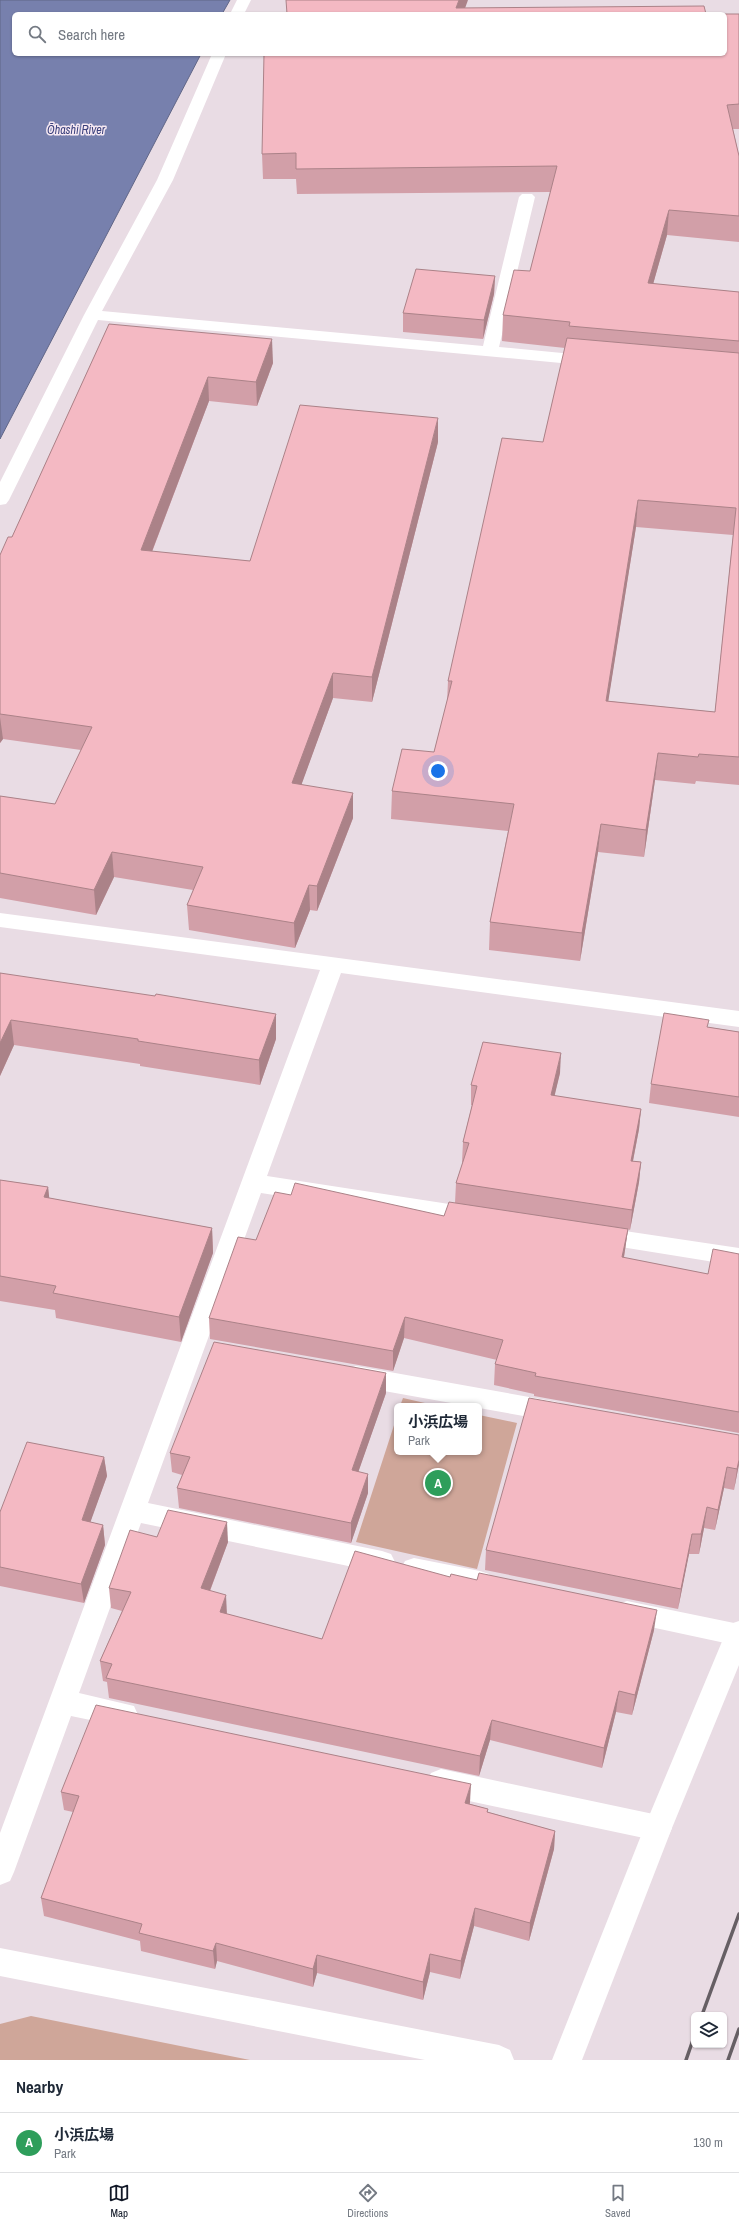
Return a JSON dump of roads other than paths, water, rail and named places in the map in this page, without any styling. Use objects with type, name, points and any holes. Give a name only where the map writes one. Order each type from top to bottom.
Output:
[{"type":"street","points":[[238,12],[244,0]]},
{"type":"street","points":[[0,500],[92,315],[165,180],[218,56]]},
{"type":"street","points":[[490,352],[527,197]]},
{"type":"street","points":[[92,315],[606,362]]},
{"type":"street","points":[[0,920],[739,1019]]},
{"type":"street","points":[[0,1872],[133,1511],[205,1349],[254,1183],[333,965]]},
{"type":"street","points":[[254,1183],[496,1220]]},
{"type":"street","points":[[575,1232],[739,1257]]},
{"type":"street","points":[[334,1372],[575,1415]]},
{"type":"street","points":[[133,1511],[505,1587]]},
{"type":"street","points":[[567,2060],[658,1828],[738,1633],[606,1608]]},
{"type":"street","points":[[63,1702],[148,1720]]},
{"type":"street","points":[[418,1777],[658,1828]]},
{"type":"street","points":[[0,1962],[499,2060]]},
{"type":"water","name":"Ōhashi River","points":[[0,0],[230,0],[223,12],[12,12],[12,56],[200,56],[0,439]]},
{"type":"railway","points":[[703,2012],[739,1914]]},
{"type":"railway","points":[[728,2060],[739,2029]]},
{"type":"railway","points":[[686,2060],[691,2046]]},
{"type":"place","name":"小浜広場","points":[[438,1483]]}]
